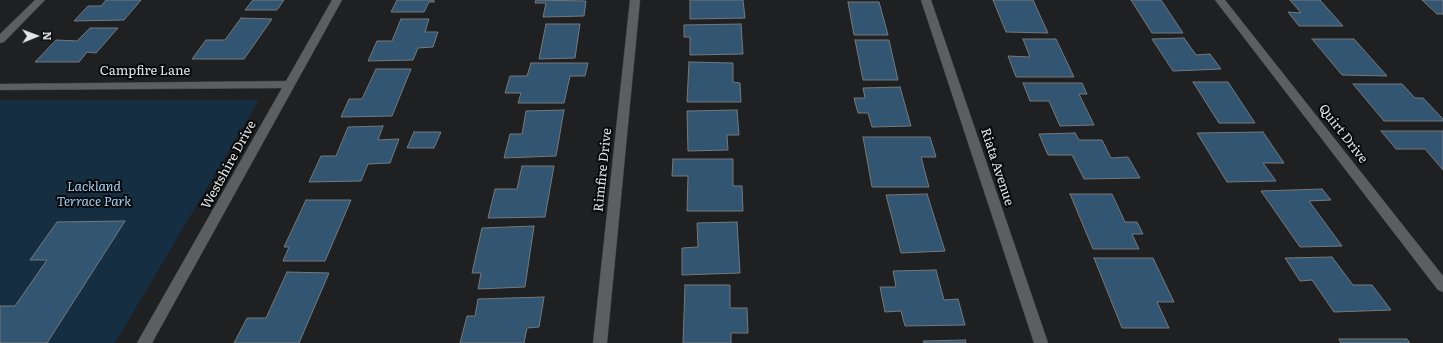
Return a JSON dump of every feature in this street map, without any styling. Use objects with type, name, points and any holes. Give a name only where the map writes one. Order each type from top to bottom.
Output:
[{"type":"street","points":[[0,40],[40,0]]},
{"type":"street","name":"Westshire Drive","points":[[144,343],[337,0]]},
{"type":"street","name":"Rimfire Drive","points":[[600,343],[634,0]]},
{"type":"street","name":"Riata Avenue","points":[[926,0],[1041,343]]},
{"type":"street","name":"Quirt Drive","points":[[1220,0],[1443,286]]},
{"type":"street","name":"Campfire Lane","points":[[0,87],[291,84]]},
{"type":"green space","name":"Lackland Terrace Park","points":[[0,100],[259,100],[115,343],[0,343]]},
{"type":"building","points":[[106,0],[141,0],[124,20],[74,21],[88,6],[101,6]]},
{"type":"building","points":[[253,0],[284,0],[277,10],[245,10]]},
{"type":"building","points":[[397,0],[434,0],[434,2],[429,2],[424,12],[391,12]]},
{"type":"building","points":[[536,0],[586,1],[584,16],[543,17],[546,3],[535,3]]},
{"type":"building","points":[[690,0],[743,0],[745,18],[690,19]]},
{"type":"building","points":[[993,0],[1033,0],[1048,33],[1006,32]]},
{"type":"building","points":[[1131,0],[1161,0],[1183,33],[1152,33]]},
{"type":"building","points":[[1290,0],[1320,0],[1343,26],[1299,26],[1288,12],[1301,13]]},
{"type":"building","points":[[1422,0],[1443,0],[1443,14],[1437,14]]},
{"type":"building","points":[[848,2],[879,2],[888,35],[854,35]]},
{"type":"building","points":[[241,18],[272,19],[244,59],[192,59],[206,40],[225,40]]},
{"type":"building","points":[[401,19],[429,19],[425,32],[438,32],[433,47],[418,48],[413,60],[368,61],[377,41],[392,41]]},
{"type":"building","points":[[546,24],[580,24],[575,58],[539,59]]},
{"type":"building","points":[[741,24],[743,54],[690,55],[690,37],[684,37],[684,25]]},
{"type":"building","points":[[90,28],[118,28],[96,53],[87,52],[79,62],[35,62],[56,40],[77,41]]},
{"type":"building","points":[[1184,38],[1196,55],[1210,54],[1221,69],[1173,71],[1152,39]]},
{"type":"building","points":[[1023,39],[1056,39],[1074,77],[1016,77],[1008,56],[1030,57]]},
{"type":"building","points":[[1312,39],[1354,39],[1387,76],[1342,75]]},
{"type":"building","points":[[855,40],[889,40],[898,80],[863,80]]},
{"type":"building","points":[[689,62],[733,63],[733,82],[740,83],[741,102],[687,102]]},
{"type":"building","points":[[531,63],[588,63],[585,76],[570,76],[564,103],[518,103],[521,93],[505,93],[510,76],[527,76]]},
{"type":"building","points":[[376,69],[411,69],[392,116],[341,117],[349,99],[362,99]]},
{"type":"building","points":[[1193,82],[1228,82],[1255,123],[1219,123]]},
{"type":"building","points":[[1023,83],[1082,83],[1087,94],[1079,94],[1094,125],[1060,126],[1049,101],[1030,101]]},
{"type":"building","points":[[1353,84],[1402,84],[1415,98],[1423,98],[1443,119],[1443,121],[1384,121]]},
{"type":"building","points":[[900,87],[911,126],[872,127],[868,113],[858,113],[854,98],[865,98],[863,88]]},
{"type":"building","points":[[564,110],[556,156],[504,158],[510,134],[522,134],[526,111]]},
{"type":"building","points":[[737,110],[739,135],[727,135],[728,150],[688,151],[687,111]]},
{"type":"building","points":[[383,126],[378,140],[399,139],[390,163],[368,164],[361,181],[309,182],[321,156],[336,156],[348,127]]},
{"type":"building","points":[[1381,131],[1443,131],[1443,170],[1425,149],[1396,149]]},
{"type":"building","points":[[414,132],[441,132],[434,148],[407,148]]},
{"type":"building","points":[[1263,132],[1284,163],[1263,163],[1276,181],[1227,182],[1197,133]]},
{"type":"building","points":[[1075,133],[1079,140],[1102,140],[1111,158],[1128,157],[1140,178],[1084,179],[1072,155],[1048,155],[1039,134]]},
{"type":"building","points":[[863,137],[930,137],[936,157],[921,157],[929,187],[872,187]]},
{"type":"building","points":[[673,159],[733,159],[733,186],[742,186],[743,211],[687,211],[688,176],[672,176]]},
{"type":"building","points":[[522,166],[554,166],[545,217],[488,218],[495,189],[517,189]]},
{"type":"building","points":[[1322,189],[1331,200],[1309,201],[1342,246],[1300,247],[1261,191]]},
{"type":"building","points":[[927,194],[945,251],[901,253],[886,195]]},
{"type":"building","points":[[1070,194],[1112,194],[1125,222],[1137,222],[1143,234],[1132,234],[1139,249],[1093,249]]},
{"type":"building","points":[[306,200],[351,200],[325,261],[283,261],[289,247],[284,247]]},
{"type":"building","points":[[125,221],[47,343],[0,343],[0,306],[15,306],[47,260],[30,260],[57,222]]},
{"type":"building","points":[[737,222],[740,273],[682,275],[682,248],[698,247],[697,223]]},
{"type":"building","points":[[534,226],[525,287],[478,289],[481,273],[472,273],[482,228]]},
{"type":"building","points":[[1332,257],[1353,285],[1372,285],[1391,310],[1334,312],[1312,280],[1300,281],[1285,258]]},
{"type":"building","points":[[1094,258],[1153,258],[1174,302],[1157,302],[1169,328],[1122,328]]},
{"type":"building","points":[[936,270],[944,300],[958,299],[965,325],[905,326],[901,311],[885,312],[880,287],[896,287],[893,271]]},
{"type":"building","points":[[287,272],[329,273],[299,343],[234,343],[247,318],[266,318]]},
{"type":"building","points":[[685,285],[730,285],[730,308],[747,308],[748,333],[731,333],[731,343],[683,343]]},
{"type":"building","points":[[544,297],[539,327],[527,328],[524,343],[460,343],[467,316],[475,316],[478,299]]},
{"type":"building","points":[[1339,339],[1407,339],[1410,343],[1341,343]]},
{"type":"building","points":[[965,340],[966,343],[924,343],[923,341]]}]
